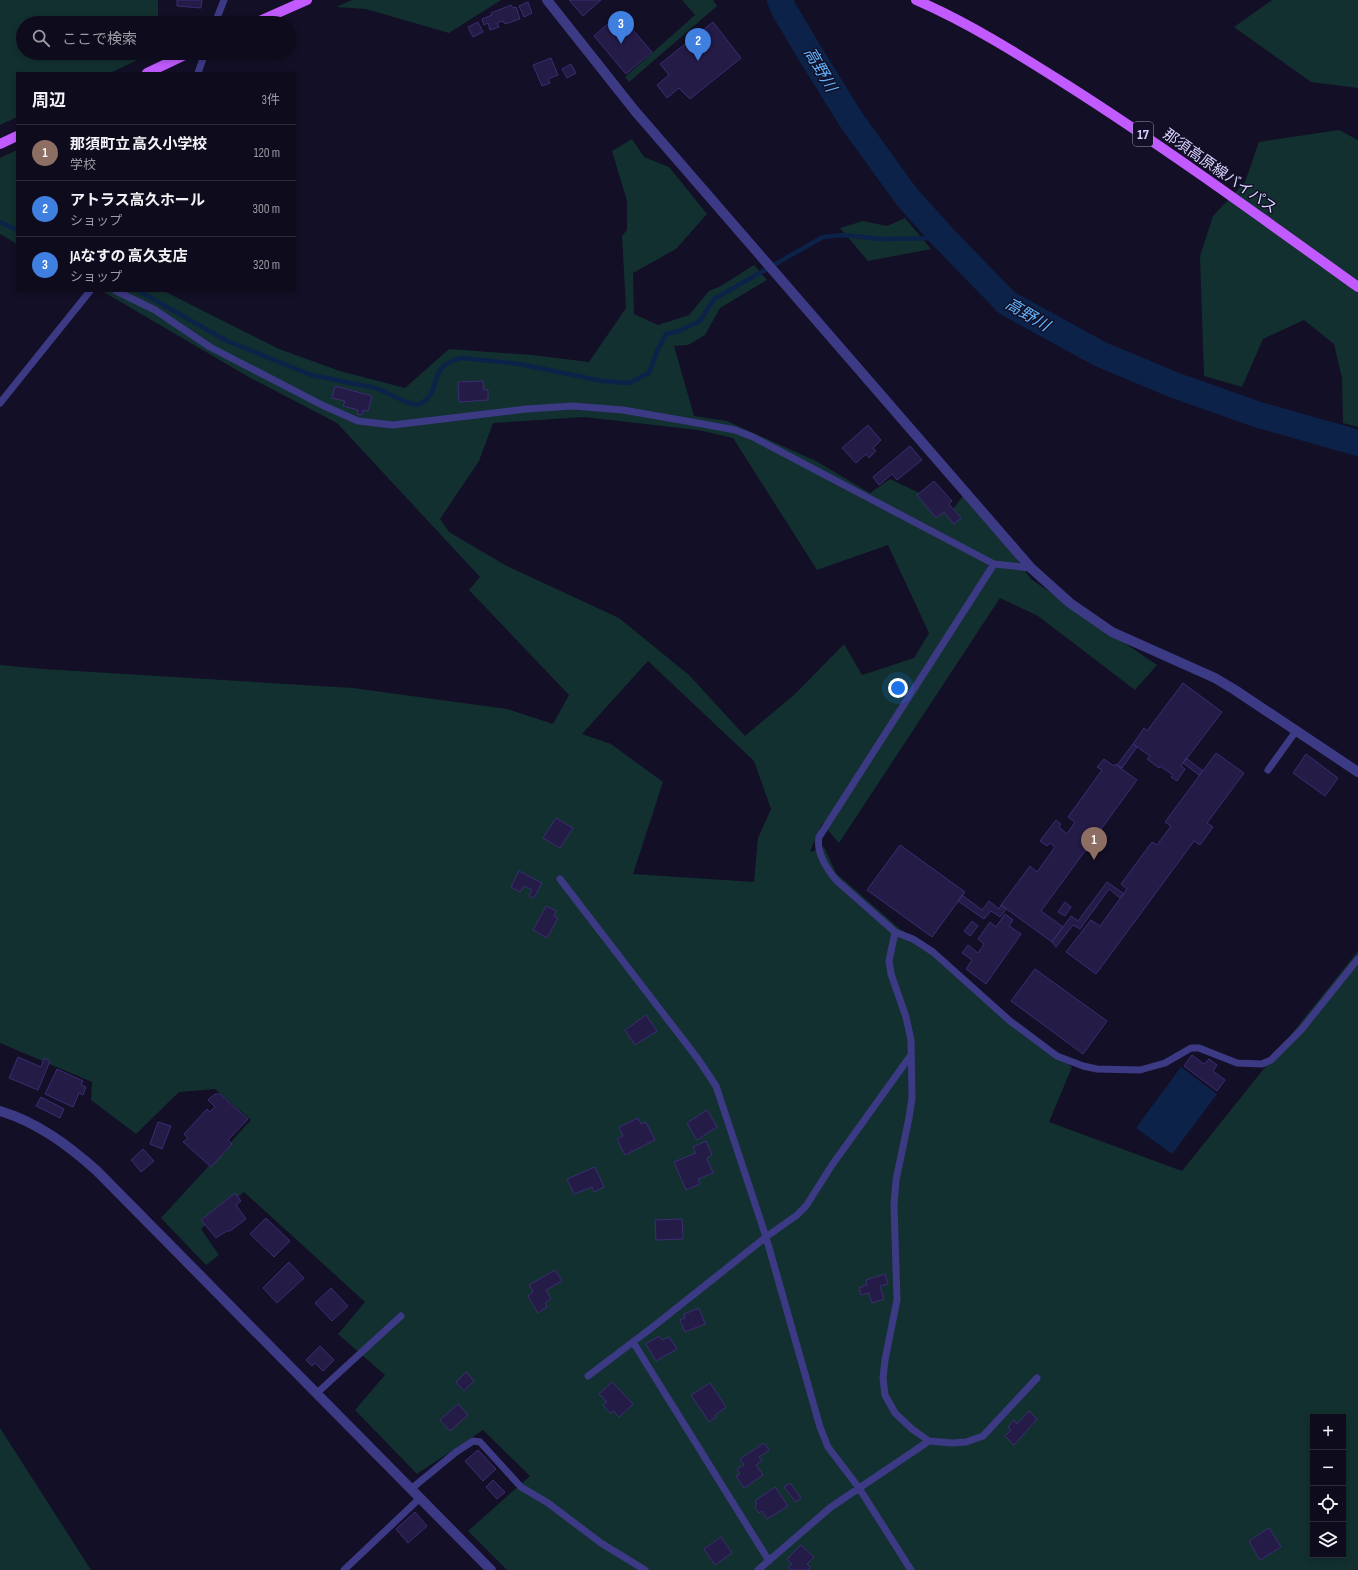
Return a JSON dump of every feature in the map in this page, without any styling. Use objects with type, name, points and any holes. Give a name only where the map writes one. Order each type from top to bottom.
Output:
[{"type":"main road","points":[[271,16],[307,0]]},
{"type":"main road","name":"那須高原線バイパス","points":[[916,0],[944,12],[1009,48],[1124,121],[1358,286]]},
{"type":"main road","points":[[149,72],[174,60]]},
{"type":"main road","points":[[0,144],[16,136]]},
{"type":"street","points":[[547,0],[635,111],[1031,568],[1070,602],[1112,632],[1215,678],[1358,772]]},
{"type":"street","points":[[0,1111],[32,1124],[56,1137],[97,1170],[491,1570]]},
{"type":"lane","points":[[218,16],[224,0]]},
{"type":"lane","points":[[198,72],[203,60]]},
{"type":"lane","points":[[0,403],[89,292]]},
{"type":"lane","points":[[118,292],[155,310],[210,347],[322,405],[358,421],[393,425],[526,409],[573,406],[623,410],[735,430],[760,441],[994,564],[1031,568]]},
{"type":"lane","points":[[994,564],[819,837],[818,845],[829,871],[836,880],[895,932],[913,939],[933,952],[1010,1021],[1057,1056],[1083,1066],[1097,1069],[1140,1070],[1165,1063],[1191,1048],[1199,1048],[1237,1064],[1262,1064],[1271,1060],[1301,1030],[1358,959]]},
{"type":"lane","points":[[1268,770],[1296,731]]},
{"type":"lane","points":[[560,879],[698,1059],[716,1086],[766,1237],[820,1427],[831,1452],[859,1488],[911,1570]]},
{"type":"lane","points":[[895,932],[889,961],[891,974],[906,1017],[911,1040],[912,1098],[896,1180],[894,1205],[897,1300],[885,1360],[883,1378],[885,1395],[894,1412],[912,1429],[929,1441],[952,1443],[966,1442],[983,1436],[1037,1378]]},
{"type":"lane","points":[[588,1376],[766,1237],[797,1215],[806,1206],[832,1165],[911,1055]]},
{"type":"lane","points":[[317,1393],[401,1316]]},
{"type":"lane","points":[[633,1342],[769,1561]]},
{"type":"lane","points":[[411,1489],[456,1452],[473,1441],[480,1442],[521,1487],[548,1503],[601,1543],[645,1570]]},
{"type":"lane","points":[[758,1570],[831,1507],[929,1441]]},
{"type":"lane","points":[[344,1570],[420,1498]]},
{"type":"green space","points":[[0,0],[158,0],[158,16],[16,16],[16,60],[137,60],[112,72],[16,72],[16,117],[0,125]]},
{"type":"green space","points":[[352,0],[501,0],[449,33],[366,9],[336,7]]},
{"type":"green space","points":[[682,0],[713,0],[717,6],[629,82],[625,77],[695,15]]},
{"type":"green space","points":[[1272,0],[1358,0],[1358,88],[1311,82],[1234,27]]},
{"type":"green space","points":[[1339,130],[1358,140],[1358,427],[1343,423],[1342,378],[1334,344],[1304,320],[1263,339],[1242,387],[1204,376],[1200,256],[1213,216],[1245,182],[1259,142]]},
{"type":"green space","points":[[632,139],[644,157],[669,167],[707,214],[676,249],[633,273],[634,314],[658,325],[689,315],[709,291],[721,286],[754,265],[767,280],[720,308],[705,335],[688,345],[674,346],[694,416],[727,421],[816,461],[870,493],[890,479],[953,509],[963,496],[1013,554],[1031,579],[1157,665],[1135,690],[1038,616],[1000,598],[839,843],[822,823],[810,852],[824,847],[836,873],[901,930],[934,949],[1013,1020],[1072,1067],[1049,1122],[1182,1171],[1358,951],[1358,1570],[507,1570],[468,1531],[530,1476],[483,1430],[417,1474],[355,1410],[385,1375],[338,1334],[365,1302],[244,1192],[201,1229],[219,1255],[206,1265],[161,1218],[251,1120],[215,1089],[179,1092],[136,1134],[91,1100],[92,1082],[0,1043],[0,665],[353,688],[507,709],[553,724],[569,695],[469,590],[480,577],[337,423],[247,376],[104,292],[166,292],[279,349],[340,371],[405,388],[449,349],[532,355],[589,362],[626,308],[622,236],[627,230],[627,201],[612,151]],"holes":[[[584,417],[698,430],[733,438],[817,570],[888,545],[929,633],[914,658],[862,675],[844,644],[794,695],[745,736],[689,675],[619,618],[505,565],[449,532],[440,519],[479,461],[493,423]],[[648,661],[754,761],[771,809],[758,838],[754,882],[633,874],[663,782],[611,744],[582,734]]]},
{"type":"green space","points":[[16,150],[16,243],[0,234],[0,158]]},
{"type":"green space","points":[[905,218],[931,249],[868,261],[840,228],[863,221],[887,226]]},
{"type":"green space","points":[[0,1428],[91,1570],[0,1570]]},
{"type":"water","points":[[1181,1067],[1217,1094],[1172,1154],[1136,1128]]},
{"type":"building","points":[[177,0],[202,0],[201,8],[177,6]]},
{"type":"building","points":[[569,0],[601,0],[583,16]]},
{"type":"building","points":[[528,2],[532,13],[524,17],[519,6]]},
{"type":"building","points":[[511,5],[513,8],[516,7],[520,19],[505,24],[503,21],[497,23],[499,27],[490,30],[488,23],[484,25],[482,19],[492,15],[491,13]]},
{"type":"building","points":[[619,14],[652,52],[626,74],[594,36]]},
{"type":"building","points":[[478,22],[483,32],[473,37],[468,27]]},
{"type":"building","points":[[713,22],[741,58],[690,99],[679,88],[667,98],[657,85],[669,75],[660,64]]},
{"type":"building","points":[[551,58],[558,75],[548,79],[550,83],[542,86],[533,65]]},
{"type":"building","points":[[571,64],[576,73],[567,78],[562,69]]},
{"type":"building","points":[[483,381],[484,390],[488,390],[488,400],[459,402],[458,382]]},
{"type":"building","points":[[335,386],[372,396],[368,411],[363,410],[362,415],[357,414],[358,410],[343,406],[345,401],[332,398]]},
{"type":"building","points":[[868,425],[881,440],[873,448],[876,451],[869,458],[866,454],[856,463],[842,448]]},
{"type":"building","points":[[910,446],[922,460],[897,480],[892,474],[879,485],[873,477]]},
{"type":"building","points":[[934,481],[952,501],[949,504],[961,518],[954,524],[944,512],[936,518],[917,495]]},
{"type":"building","points":[[1183,683],[1222,712],[1181,766],[1185,769],[1177,781],[1171,777],[1173,775],[1160,766],[1159,768],[1147,759],[1150,756],[1133,744],[1144,728],[1147,731]]},
{"type":"building","points":[[1133,744],[1137,747],[1122,768],[1117,765]]},
{"type":"building","points":[[1216,753],[1244,773],[1207,823],[1213,827],[1200,845],[1194,841],[1096,974],[1066,952],[1091,920],[1100,926],[1127,889],[1121,884],[1152,842],[1157,845],[1171,826],[1165,822]]},
{"type":"building","points":[[1306,754],[1338,778],[1325,796],[1293,773]]},
{"type":"building","points":[[1186,758],[1203,771],[1199,775],[1183,763]]},
{"type":"building","points":[[1104,759],[1114,766],[1115,764],[1137,780],[1041,911],[1063,927],[1052,942],[1001,905],[1030,866],[1037,872],[1055,847],[1050,843],[1047,846],[1040,841],[1056,820],[1061,824],[1059,827],[1067,834],[1075,822],[1068,817],[1102,770],[1097,767]]},
{"type":"building","points":[[556,818],[573,828],[560,848],[543,838]]},
{"type":"building","points":[[900,845],[965,892],[932,937],[867,890]]},
{"type":"building","points":[[519,871],[542,883],[534,898],[529,896],[532,890],[524,886],[520,892],[511,887]]},
{"type":"building","points":[[1107,882],[1124,894],[1120,898],[1109,889],[1080,929],[1073,925],[1056,947],[1052,942],[1071,916],[1078,921]]},
{"type":"building","points":[[962,895],[982,910],[989,901],[999,909],[1001,905],[1006,909],[1000,917],[991,911],[984,919],[958,901]]},
{"type":"building","points":[[1065,902],[1071,907],[1065,916],[1058,912]]},
{"type":"building","points":[[546,906],[556,911],[554,916],[558,918],[547,938],[533,930]]},
{"type":"building","points":[[1005,914],[1013,920],[1009,926],[1021,934],[986,984],[966,969],[972,960],[962,953],[968,945],[978,953],[984,944],[978,939],[990,922],[996,927]]},
{"type":"building","points":[[972,921],[978,926],[970,936],[964,931]]},
{"type":"building","points":[[1035,969],[1107,1021],[1083,1054],[1011,1001]]},
{"type":"building","points":[[646,1015],[657,1031],[635,1045],[625,1030]]},
{"type":"building","points":[[1192,1055],[1204,1064],[1209,1059],[1217,1065],[1213,1071],[1225,1080],[1217,1091],[1184,1066]]},
{"type":"building","points":[[18,1057],[41,1067],[44,1058],[50,1061],[38,1090],[9,1078]]},
{"type":"building","points":[[57,1069],[83,1081],[81,1085],[86,1087],[83,1095],[79,1093],[73,1107],[45,1094]]},
{"type":"building","points":[[215,1094],[220,1094],[248,1119],[228,1140],[232,1144],[211,1167],[183,1142],[188,1138],[184,1134],[207,1109],[210,1112],[215,1107],[208,1100]]},
{"type":"building","points":[[41,1097],[64,1109],[60,1118],[36,1106]]},
{"type":"building","points":[[707,1110],[717,1127],[697,1140],[687,1123]]},
{"type":"building","points":[[638,1118],[641,1124],[646,1122],[655,1140],[625,1155],[617,1139],[623,1136],[619,1127]]},
{"type":"building","points":[[158,1122],[171,1126],[162,1149],[150,1144]]},
{"type":"building","points":[[706,1141],[712,1155],[707,1158],[713,1173],[698,1179],[700,1184],[686,1190],[674,1162],[696,1153],[693,1147]]},
{"type":"building","points":[[143,1149],[154,1161],[141,1172],[131,1160]]},
{"type":"building","points":[[595,1167],[604,1187],[594,1192],[592,1187],[574,1194],[567,1179]]},
{"type":"building","points":[[235,1193],[241,1201],[236,1205],[246,1219],[230,1231],[227,1231],[216,1238],[201,1220]]},
{"type":"building","points":[[266,1218],[290,1241],[274,1257],[250,1234]]},
{"type":"building","points":[[682,1219],[683,1239],[656,1240],[655,1220]]},
{"type":"building","points":[[289,1262],[304,1278],[277,1303],[263,1288]]},
{"type":"building","points":[[555,1270],[562,1281],[546,1290],[551,1299],[545,1303],[547,1307],[538,1313],[528,1296],[533,1292],[529,1285]]},
{"type":"building","points":[[885,1274],[888,1284],[880,1286],[884,1299],[872,1303],[869,1293],[861,1295],[859,1288],[867,1285],[866,1280]]},
{"type":"building","points":[[331,1288],[348,1306],[332,1321],[315,1303]]},
{"type":"building","points":[[699,1308],[705,1324],[685,1332],[680,1320],[685,1318],[684,1314]]},
{"type":"building","points":[[659,1336],[662,1340],[669,1337],[677,1349],[656,1361],[646,1344]]},
{"type":"building","points":[[320,1346],[334,1360],[323,1371],[315,1363],[312,1366],[306,1360]]},
{"type":"building","points":[[466,1372],[474,1381],[464,1391],[456,1382]]},
{"type":"building","points":[[612,1382],[633,1404],[619,1417],[613,1411],[610,1413],[603,1405],[607,1402],[599,1394]]},
{"type":"building","points":[[710,1383],[726,1407],[715,1415],[716,1417],[709,1422],[691,1395]]},
{"type":"building","points":[[458,1404],[468,1415],[450,1431],[440,1420]]},
{"type":"building","points":[[1029,1411],[1037,1419],[1014,1445],[1005,1436],[1011,1430],[1008,1427],[1014,1420],[1017,1424]]},
{"type":"building","points":[[764,1443],[769,1450],[759,1457],[762,1461],[756,1465],[763,1475],[744,1488],[736,1476],[740,1474],[737,1469],[744,1465],[740,1459]]},
{"type":"building","points":[[478,1450],[496,1469],[483,1481],[465,1461]]},
{"type":"building","points":[[493,1480],[505,1492],[497,1499],[486,1487]]},
{"type":"building","points":[[790,1483],[801,1498],[796,1502],[784,1487]]},
{"type":"building","points":[[775,1487],[788,1506],[767,1519],[762,1511],[759,1513],[755,1507],[757,1504],[755,1501]]},
{"type":"building","points":[[415,1512],[427,1526],[408,1543],[396,1529]]},
{"type":"building","points":[[1269,1528],[1281,1547],[1260,1560],[1249,1541]]},
{"type":"building","points":[[721,1537],[732,1553],[715,1565],[704,1549]]},
{"type":"building","points":[[801,1545],[814,1557],[807,1564],[810,1567],[808,1570],[791,1570],[788,1567],[792,1564],[787,1559]]},
{"type":"waterway","name":"高野川","points":[[780,0],[784,10],[852,121],[907,197],[944,238],[1007,303],[1100,354],[1174,385],[1259,415],[1358,443]]},
{"type":"waterway","points":[[0,222],[16,230]]},
{"type":"waterway","points":[[141,292],[225,340],[311,375],[376,388],[406,402],[417,405],[426,400],[432,392],[437,376],[443,366],[454,360],[462,358],[519,364],[602,381],[629,383],[649,373],[657,351],[666,334],[679,331],[700,321],[714,299],[823,237],[843,235],[882,239],[944,238]]},
{"type":"place","name":"JAなすの 高久支店","points":[[621,44]]},
{"type":"place","name":"アトラス高久ホール","points":[[698,61]]},
{"type":"place","name":"那須町立 高久小学校","points":[[1094,860]]}]
